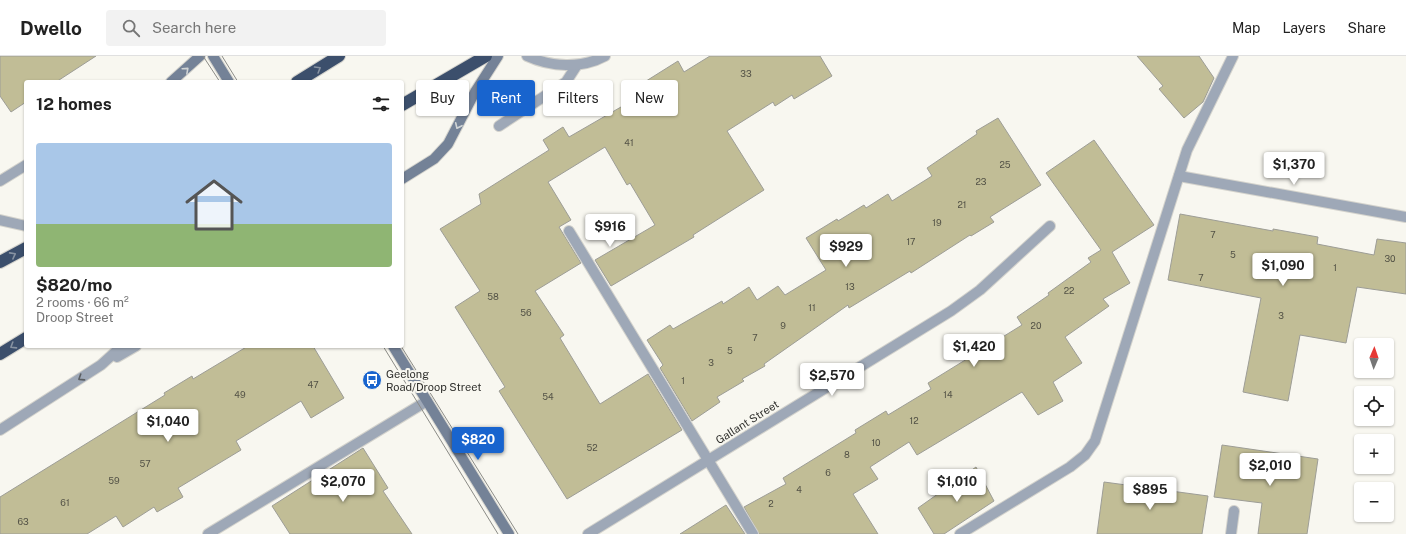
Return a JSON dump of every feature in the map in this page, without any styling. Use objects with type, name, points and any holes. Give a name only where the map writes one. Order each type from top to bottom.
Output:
[{"type":"highway","points":[[300,80],[339,56]]},
{"type":"highway","points":[[404,104],[486,56]]},
{"type":"highway","points":[[0,262],[24,249]]},
{"type":"highway","points":[[0,354],[24,339]]},
{"type":"street","points":[[173,80],[200,56]]},
{"type":"street","points":[[213,56],[229,80]]},
{"type":"street","points":[[404,178],[434,159],[448,144],[476,92],[498,56]]},
{"type":"street","points":[[527,56],[547,63],[577,65],[605,56]]},
{"type":"street","points":[[960,534],[1070,467],[1089,450],[1095,441],[1187,150],[1234,56]]},
{"type":"street","points":[[499,126],[566,82],[577,65]]},
{"type":"street","points":[[0,181],[24,166]]},
{"type":"street","points":[[1179,176],[1406,217]]},
{"type":"street","points":[[0,220],[24,226]]},
{"type":"street","name":"Gallant Street","points":[[588,534],[951,311],[980,290],[1050,226]]},
{"type":"street","points":[[569,230],[753,534]]},
{"type":"street","points":[[101,365],[120,348]]},
{"type":"street","points":[[0,430],[101,365],[132,348]]},
{"type":"street","points":[[394,348],[509,534]]},
{"type":"street","points":[[208,534],[427,400]]},
{"type":"street","points":[[1231,534],[1234,511]]},
{"type":"building","points":[[0,56],[96,56],[59,80],[24,80],[24,103],[11,112],[0,96]]},
{"type":"building","points":[[710,56],[820,56],[832,76],[794,99],[792,95],[775,106],[773,102],[727,131],[764,190],[693,235],[694,237],[611,286],[595,260],[655,225],[630,183],[627,185],[605,147],[548,182],[571,220],[559,227],[581,263],[535,291],[564,335],[560,338],[600,404],[648,374],[682,430],[567,499],[499,391],[505,387],[455,307],[480,291],[440,229],[481,204],[479,194],[549,150],[543,140],[563,127],[569,137],[605,116],[613,116],[613,112],[621,107],[621,116],[678,116],[678,80],[648,80],[678,61],[684,72]]},
{"type":"building","points":[[1137,56],[1199,56],[1214,78],[1203,102],[1184,118],[1159,89],[1163,86]]},
{"type":"building","points":[[998,118],[1041,185],[990,217],[994,222],[971,236],[970,235],[911,273],[910,271],[849,308],[848,305],[764,364],[765,366],[742,379],[744,381],[717,397],[720,402],[692,421],[660,368],[663,365],[647,340],[670,325],[673,329],[722,301],[723,304],[749,287],[757,300],[778,286],[785,295],[826,270],[806,238],[837,219],[838,221],[864,205],[866,208],[888,194],[892,201],[932,176],[927,168],[977,134],[976,131]]},
{"type":"building","points":[[1094,140],[1154,225],[1112,252],[1130,283],[1103,299],[1109,306],[1065,337],[1082,363],[1053,382],[1063,401],[1038,415],[1022,392],[917,455],[909,442],[870,467],[878,479],[853,494],[878,534],[759,534],[744,507],[786,484],[783,478],[856,433],[855,430],[886,411],[888,415],[931,389],[928,383],[1022,325],[1017,317],[1049,295],[1048,293],[1091,262],[1088,258],[1101,250],[1046,173]]},
{"type":"building","points":[[1180,214],[1273,231],[1273,229],[1318,237],[1317,244],[1374,255],[1377,239],[1406,243],[1406,294],[1357,287],[1346,343],[1300,335],[1288,401],[1243,392],[1261,298],[1168,280]]},
{"type":"building","points":[[245,348],[314,348],[344,398],[311,418],[301,401],[236,441],[241,450],[178,488],[183,497],[157,512],[154,507],[123,527],[116,516],[87,534],[0,534],[0,497],[165,395],[164,393],[192,376],[193,379]]},
{"type":"building","points":[[1222,445],[1318,459],[1307,534],[1258,534],[1262,503],[1214,497]]},
{"type":"building","points":[[363,448],[388,488],[383,491],[412,534],[290,534],[272,506]]},
{"type":"building","points":[[976,467],[994,501],[944,534],[934,534],[918,508]]},
{"type":"building","points":[[1104,482],[1208,496],[1202,534],[1097,534]]},
{"type":"building","points":[[726,505],[745,534],[680,534]]},
{"type":"tram line","points":[[203,56],[219,80]]},
{"type":"tram line","points":[[222,56],[237,80]]},
{"type":"tram line","points":[[384,348],[498,534]]},
{"type":"tram line","points":[[402,348],[518,534]]},
{"type":"place","name":"Geelong Road/Droop Street","points":[[372,380]]}]
